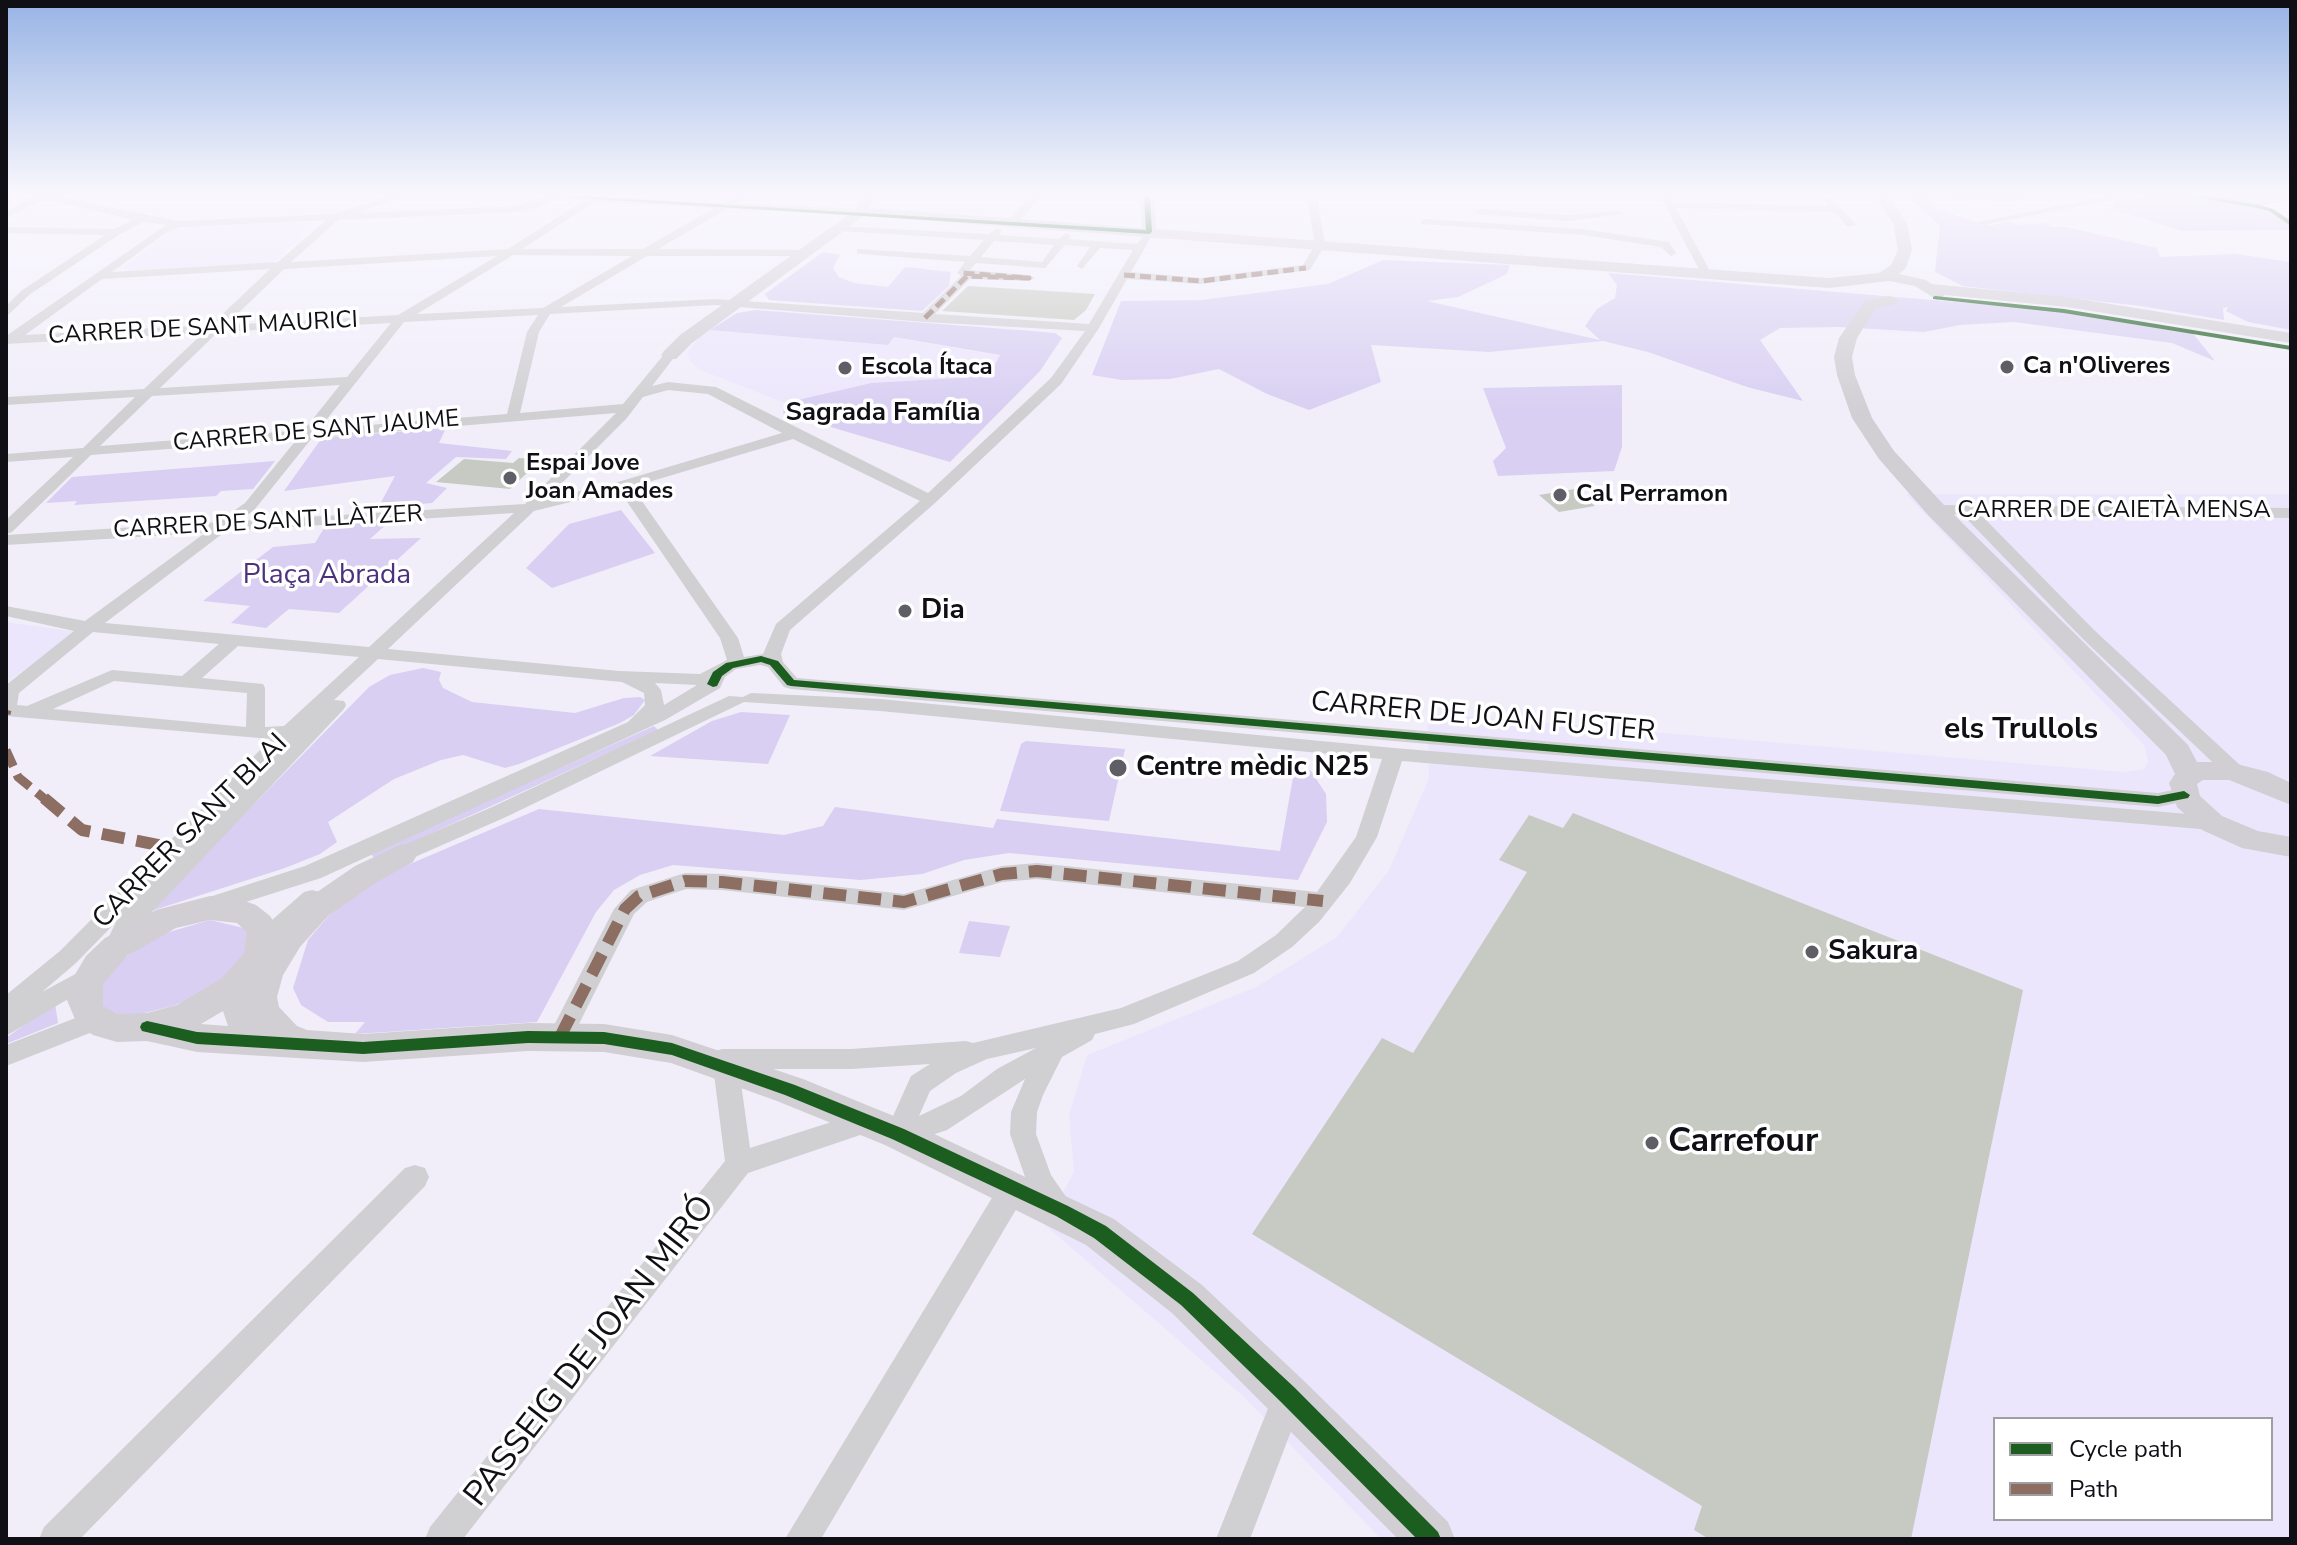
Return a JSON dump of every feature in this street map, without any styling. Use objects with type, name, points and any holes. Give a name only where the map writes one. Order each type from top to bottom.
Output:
[{"type":"street","points":[[6,313],[25,293],[62,268]]},
{"type":"street","points":[[8,340],[112,268]]},
{"type":"street","points":[[101,276],[242,268]]},
{"type":"street","points":[[6,529],[278,268]]},
{"type":"street","points":[[289,732],[255,734],[7,710],[10,691],[90,626],[250,506],[400,319],[485,268]]},
{"type":"street","points":[[513,415],[533,332],[547,310],[616,268]]},
{"type":"street","points":[[670,355],[680,344],[785,268]]},
{"type":"street","points":[[925,318],[967,276],[1029,278],[962,273],[966,268]]},
{"type":"street","points":[[147,1027],[199,1010],[243,979],[258,959],[264,940],[302,905],[332,885],[744,699],[772,691],[783,678],[772,654],[782,628],[930,500],[1056,381],[1093,328],[1128,268]]},
{"type":"street","points":[[1124,275],[1201,281],[1305,268]]},
{"type":"street","points":[[1684,268],[1706,273],[1829,283],[1881,297],[1932,301],[1935,292]]},
{"type":"street","points":[[1703,268],[1706,273]]},
{"type":"street","points":[[1891,272],[1893,268]]},
{"type":"street","points":[[1881,297],[1865,277],[1891,272],[1935,292],[2040,303],[2291,341]]},
{"type":"street","points":[[1881,297],[1848,338],[1843,357],[1853,399],[1886,455],[2088,634],[2201,773],[2197,812],[2291,864]]},
{"type":"street","name":"CARRER DE SANT MAURICI","points":[[8,340],[547,310],[736,304],[1093,328]]},
{"type":"street","name":"CARRER SANT BLAI","points":[[6,1009],[68,957],[289,732],[529,508],[627,408],[670,355]]},
{"type":"street","points":[[6,401],[348,381]]},
{"type":"street","points":[[639,394],[668,386],[711,390],[930,500]]},
{"type":"street","name":"CARRER DE SANT JAUME","points":[[6,458],[627,408]]},
{"type":"street","name":"CARRER DE SANT LLÀTZER","points":[[6,540],[227,524],[529,508],[623,485],[794,434]]},
{"type":"street","points":[[6,1026],[92,974],[116,947],[154,924],[313,872],[658,716],[737,662],[729,638],[623,485]]},
{"type":"street","name":"CARRER DE CAIETÀ MENSA","points":[[1951,514],[2291,513]]},
{"type":"street","points":[[1951,514],[2201,773],[2266,782],[2291,795]]},
{"type":"street","points":[[6,611],[31,619],[233,641],[619,676],[715,679]]},
{"type":"street","points":[[186,682],[233,641]]},
{"type":"street","name":"CARRER SANT BLAI","points":[[116,947],[126,925],[366,673],[374,654]]},
{"type":"street","name":"CARRER DE JOAN FUSTER","points":[[737,662],[755,659],[778,667],[791,683],[2158,800],[2201,773]]},
{"type":"street","points":[[29,712],[112,675],[256,688],[255,734]]},
{"type":"street","points":[[619,676],[644,684],[652,690],[655,698],[654,707],[624,732]]},
{"type":"street","points":[[715,679],[719,695],[744,699]]},
{"type":"street","name":"CARRER DE JOAN FUSTER","points":[[744,699],[880,705],[1394,754],[2212,823]]},
{"type":"street","points":[[714,1062],[851,1059],[982,1050],[1105,1022],[1181,996],[1246,967],[1284,941],[1342,877],[1366,837],[1394,754]]},
{"type":"street","points":[[2253,841],[2291,847]]},
{"type":"street","points":[[304,1045],[285,1036],[263,1013],[260,997],[267,973],[289,938],[318,907],[357,879],[402,855]]},
{"type":"street","points":[[560,1037],[625,909],[639,896],[656,888],[685,881],[904,902],[1002,874],[1037,871],[1323,901]]},
{"type":"street","points":[[196,910],[223,908],[245,913],[259,924],[264,940]]},
{"type":"street","points":[[92,974],[84,1000],[89,1014],[117,1028],[147,1027],[197,1038],[363,1048],[560,1037],[627,1041],[714,1062],[882,1128],[1062,1211],[1100,1232],[1142,1262],[1187,1299],[1288,1395],[1431,1539]]},
{"type":"street","points":[[243,979],[239,1002],[241,1018],[259,1042]]},
{"type":"street","points":[[6,1056],[96,1020]]},
{"type":"street","points":[[714,1062],[739,1164],[882,1128],[938,1122],[1054,1048],[1105,1022]]},
{"type":"street","points":[[1054,1048],[1030,1094],[1024,1112],[1023,1134],[1040,1182],[1062,1211]]},
{"type":"street","points":[[882,1128],[933,1073],[982,1050]]},
{"type":"street","name":"PASSEIG DE JOAN MIRÓ","points":[[442,1539],[739,1164]]},
{"type":"street","points":[[56,1539],[415,1177]]},
{"type":"street","points":[[802,1539],[1014,1187]]},
{"type":"street","points":[[1233,1539],[1288,1395]]},
{"type":"shaded area","points":[[122,268],[194,268],[130,271]]},
{"type":"shaded area","name":"Escola Ítaca","points":[[710,330],[887,345],[893,337],[1000,356],[989,376],[871,383],[785,403],[700,370],[689,360],[688,352],[698,338]]},
{"type":"shaded area","points":[[1906,494],[2291,494],[2291,1539],[1381,1539],[1244,1397],[1045,1225],[1074,1172],[1069,1115],[1087,1055],[1256,987],[1337,937],[1389,870],[1429,778],[1427,713],[2125,772],[2144,769],[2148,762],[2144,745]]},
{"type":"shaded area","points":[[6,622],[78,632],[6,683]]},
{"type":"green space","points":[[801,268],[833,268],[839,277],[854,283],[888,287],[904,268],[951,272],[949,286],[922,311],[769,300],[765,294]]},
{"type":"green space","points":[[1364,268],[1509,268],[1507,274],[1458,297],[1427,301],[1600,340],[1585,326],[1597,309],[1615,298],[1617,285],[1608,273],[2064,311],[2191,331],[2215,361],[2172,343],[2014,322],[1960,325],[1924,332],[1839,327],[1780,328],[1760,340],[1803,401],[1747,387],[1648,352],[1603,341],[1489,352],[1371,345],[1381,382],[1309,410],[1267,394],[1219,369],[1170,379],[1122,380],[1092,375],[1121,301],[1201,300],[1328,284]]},
{"type":"green space","points":[[1935,268],[2291,268],[2291,330],[2248,322],[2226,311],[2228,307],[2223,308],[2224,320],[2141,306],[1963,286],[1935,272]]},
{"type":"green space","points":[[756,310],[1055,333],[1062,338],[1040,371],[950,462],[783,413],[785,403],[871,383],[989,376],[1000,355],[894,337],[888,345],[710,330],[737,313]]},
{"type":"green space","points":[[1622,385],[1622,447],[1614,471],[1498,476],[1493,461],[1506,448],[1483,388]]},
{"type":"green space","points":[[446,428],[439,443],[512,451],[506,459],[456,457],[426,483],[447,488],[432,503],[378,508],[395,476],[284,491],[319,442],[332,437]]},
{"type":"green space","points":[[275,461],[253,489],[221,491],[216,496],[74,505],[77,501],[46,503],[72,477]]},
{"type":"green space","points":[[621,510],[655,553],[552,588],[526,568],[569,524]]},
{"type":"green space","name":"Plaça Abrada","points":[[390,521],[370,539],[421,538],[339,613],[289,609],[266,628],[231,623],[250,606],[203,601],[273,547],[315,543],[326,525]]},
{"type":"green space","points":[[423,668],[441,672],[439,680],[443,688],[472,702],[575,713],[624,698],[640,697],[645,700],[634,715],[620,723],[519,764],[505,768],[463,755],[441,760],[394,779],[328,822],[337,842],[320,854],[148,912],[369,687],[390,675]]},
{"type":"green space","points":[[741,712],[790,715],[768,764],[650,756],[712,721]]},
{"type":"green space","points":[[654,726],[658,730],[375,859],[370,853]]},
{"type":"green space","points":[[1026,741],[1125,749],[1109,821],[1000,811],[1021,744]]},
{"type":"green space","points":[[1295,766],[1311,771],[1326,794],[1327,822],[1298,880],[1009,853],[964,860],[922,874],[861,880],[673,865],[640,875],[614,890],[596,912],[537,1022],[355,1034],[365,1022],[328,1022],[301,1005],[293,988],[308,940],[342,900],[377,878],[539,809],[784,835],[823,826],[835,807],[993,828],[997,819],[1280,851]]},
{"type":"green space","points":[[210,920],[248,929],[250,935],[241,966],[190,999],[173,1006],[132,1016],[116,1015],[102,1008],[100,986],[123,959],[159,935]]},
{"type":"green space","points":[[969,921],[1010,926],[1000,957],[959,953]]},
{"type":"green space","points":[[55,1003],[58,1023],[6,1044],[6,1038]]},
{"type":"building","points":[[968,286],[1095,294],[1086,310],[1074,320],[942,311]]},
{"type":"building","name":"Espai Jove Joan Amades","points":[[519,458],[542,459],[510,489],[436,482],[464,459],[513,463]]},
{"type":"building","points":[[1575,489],[1595,506],[1559,512],[1539,495]]},
{"type":"building","name":"Carrefour","points":[[1573,813],[2023,990],[1911,1539],[1709,1539],[1694,1530],[1702,1506],[1252,1234],[1382,1038],[1413,1053],[1527,872],[1499,860],[1529,815],[1563,828]]},
{"type":"marked path","points":[[1124,275],[1201,281],[1305,268]]},
{"type":"marked path","points":[[925,318],[967,276],[1029,278],[962,273],[964,270]]},
{"type":"marked path","points":[[6,714],[7,710]]},
{"type":"marked path","points":[[6,750],[18,777],[82,830],[174,848]]},
{"type":"marked path","points":[[560,1037],[625,909],[639,896],[685,881],[722,882],[904,902],[1002,874],[1037,871],[1323,901]]},
{"type":"cycle path","points":[[1935,298],[2064,311],[2291,348]]},
{"type":"cycle path","points":[[713,684],[717,674],[730,665],[761,659],[774,663],[791,683],[2158,800],[2184,795]]},
{"type":"cycle path","points":[[147,1027],[197,1038],[363,1048],[528,1037],[604,1038],[672,1049],[790,1090],[898,1134],[1100,1232],[1187,1299],[1431,1539]]},
{"type":"place","name":"Ca n'Oliveres","points":[[2007,367]]},
{"type":"place","name":"Escola Ítaca","points":[[845,368]]},
{"type":"place","name":"Espai Jove Joan Amades","points":[[510,478]]},
{"type":"place","name":"Cal Perramon","points":[[1560,495]]},
{"type":"place","name":"Dia","points":[[905,611]]},
{"type":"place","name":"Centre mèdic N25","points":[[1118,768]]},
{"type":"place","name":"Sakura","points":[[1812,952]]},
{"type":"place","name":"Carrefour","points":[[1652,1143]]},
{"type":"district","name":"Sagrada Família","points":[[883,414]]},
{"type":"district","name":"els Trullols","points":[[2021,731]]}]
